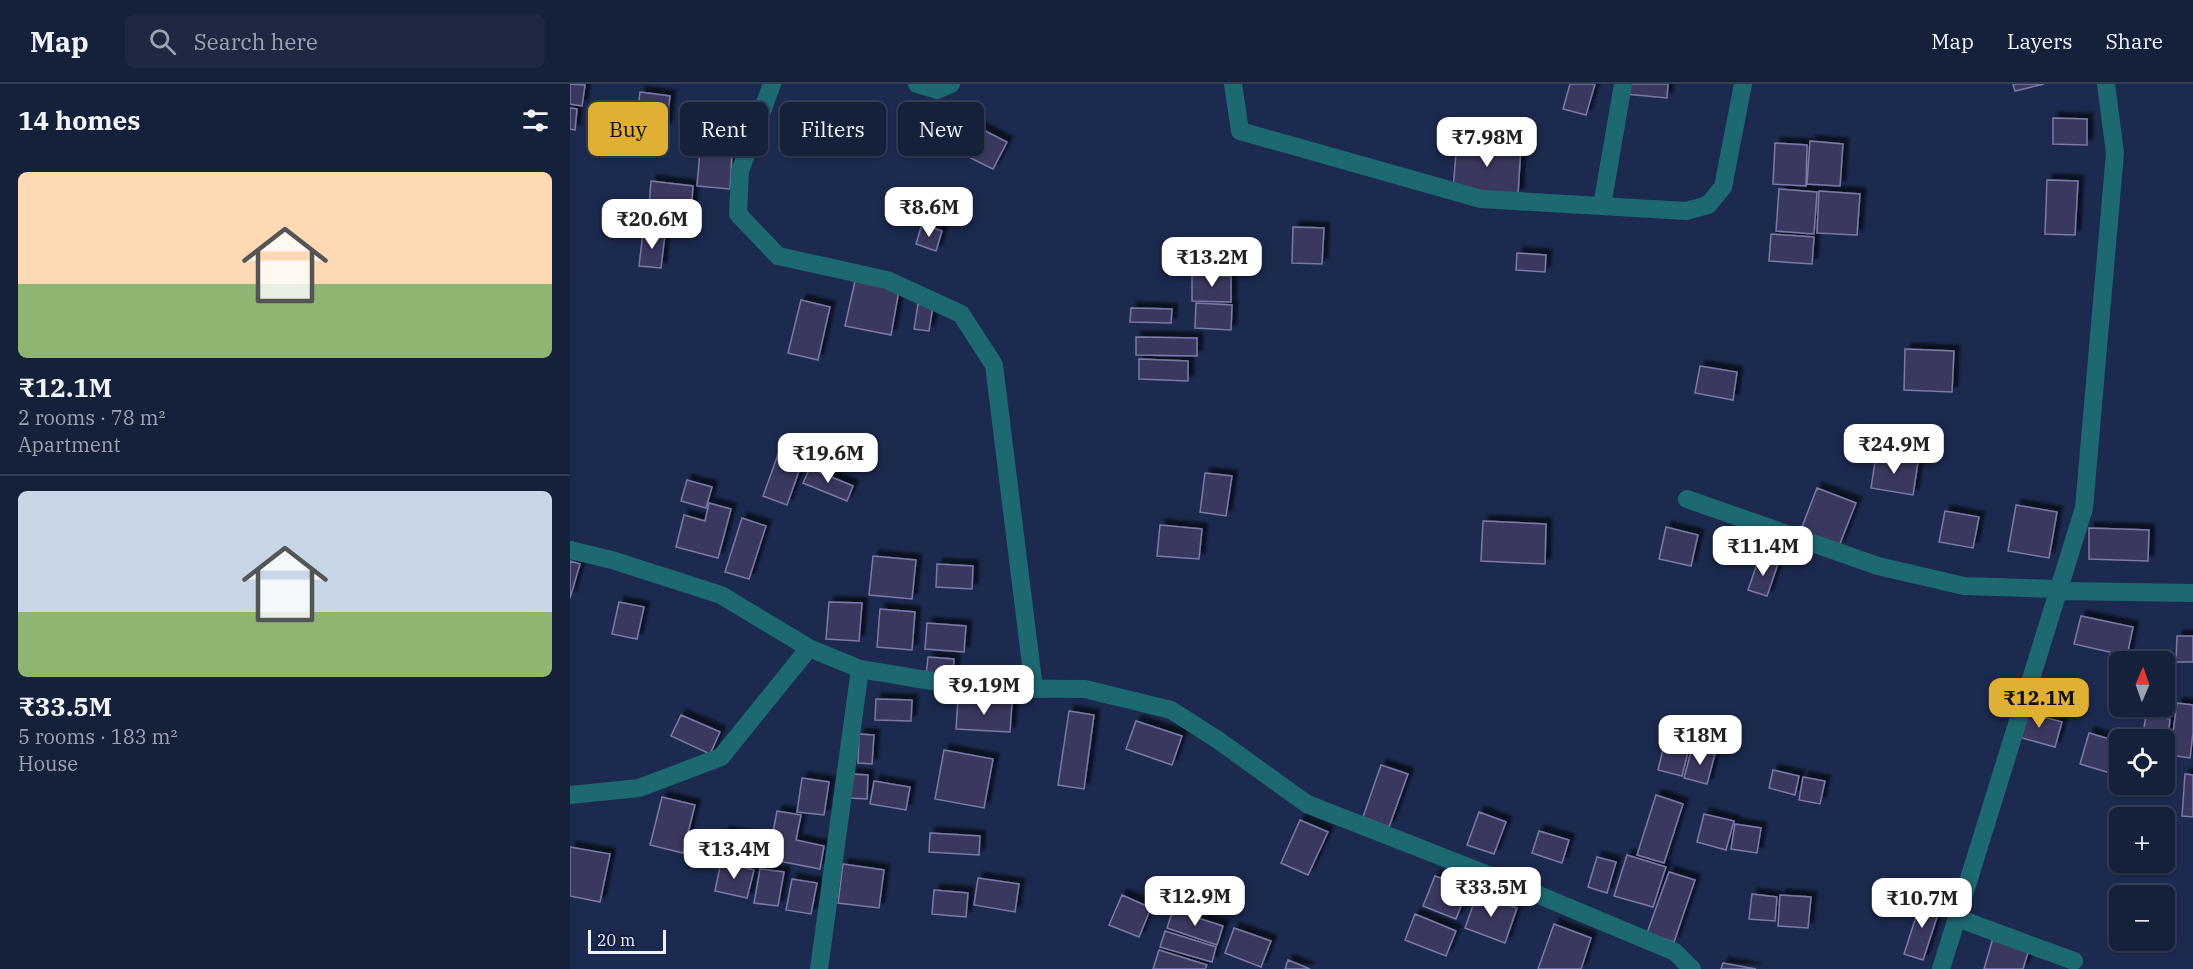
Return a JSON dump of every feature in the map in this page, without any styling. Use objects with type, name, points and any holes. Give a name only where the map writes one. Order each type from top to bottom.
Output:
[{"type":"street","points":[[772,84],[740,171],[738,214],[778,256],[887,280],[961,314],[994,365],[1034,689]]},
{"type":"street","points":[[917,84],[937,90],[951,84]]},
{"type":"street","points":[[1233,84],[1240,131],[1481,199],[1686,211],[1708,205],[1724,187],[1743,84]]},
{"type":"street","points":[[1602,206],[1623,84]]},
{"type":"street","points":[[1941,969],[2084,508],[2115,153],[2106,84]]},
{"type":"street","points":[[1687,499],[1878,566],[1964,585],[2059,589],[2061,591],[2193,592]]},
{"type":"street","points":[[570,550],[612,560],[721,595],[809,648],[860,669],[974,688],[1086,689],[1171,710],[1218,740],[1307,804],[1527,890],[1675,952],[1692,969]]},
{"type":"street","points":[[570,795],[639,788],[721,757],[809,648]]},
{"type":"street","points":[[819,969],[860,669]]},
{"type":"street","points":[[1957,918],[2074,961]]},
{"type":"building","points":[[570,84],[585,85],[582,106],[570,104]]},
{"type":"building","points":[[1570,84],[1595,84],[1586,115],[1563,109]]},
{"type":"building","points":[[1626,84],[1668,84],[1667,98],[1625,94]]},
{"type":"building","points":[[2013,84],[2044,84],[2015,91]]},
{"type":"building","points":[[640,92],[670,96],[668,112],[668,102],[639,102]]},
{"type":"building","points":[[570,108],[577,109],[575,130],[570,129]]},
{"type":"building","points":[[2053,118],[2087,119],[2087,145],[2053,144]]},
{"type":"building","points":[[984,130],[1007,142],[993,169],[966,156],[984,156]]},
{"type":"building","points":[[1810,141],[1843,144],[1840,186],[1807,184]]},
{"type":"building","points":[[1457,142],[1521,146],[1518,194],[1453,189]]},
{"type":"building","points":[[1775,143],[1807,145],[1806,186],[1773,184]]},
{"type":"building","points":[[700,156],[732,156],[730,189],[697,186]]},
{"type":"building","points":[[2047,180],[2078,181],[2075,235],[2045,234]]},
{"type":"building","points":[[651,181],[693,186],[691,211],[649,206]]},
{"type":"building","points":[[1779,189],[1817,192],[1814,234],[1776,231]]},
{"type":"building","points":[[1819,191],[1860,194],[1857,235],[1817,233]]},
{"type":"building","points":[[922,224],[942,231],[936,251],[916,244]]},
{"type":"building","points":[[1293,227],[1324,228],[1322,264],[1292,263]]},
{"type":"building","points":[[643,232],[665,234],[661,268],[639,266]]},
{"type":"building","points":[[1771,234],[1814,237],[1812,264],[1769,261]]},
{"type":"building","points":[[1517,253],[1546,255],[1545,272],[1516,270]]},
{"type":"building","points":[[1192,275],[1231,276],[1231,302],[1192,301]]},
{"type":"building","points":[[855,281],[899,290],[891,335],[845,326]]},
{"type":"building","points":[[801,300],[830,307],[818,360],[788,353]]},
{"type":"building","points":[[1196,303],[1232,305],[1231,330],[1195,328]]},
{"type":"building","points":[[918,304],[933,306],[929,331],[914,329]]},
{"type":"building","points":[[1131,308],[1172,309],[1171,323],[1130,322]]},
{"type":"building","points":[[1136,337],[1197,338],[1197,356],[1136,355]]},
{"type":"building","points":[[1905,349],[1954,351],[1952,392],[1904,390]]},
{"type":"building","points":[[1139,359],[1188,361],[1188,381],[1139,379]]},
{"type":"building","points":[[1700,366],[1737,372],[1733,400],[1695,393]]},
{"type":"building","points":[[780,449],[804,457],[787,505],[763,496]]},
{"type":"building","points":[[1876,455],[1918,462],[1913,495],[1871,488]]},
{"type":"building","points":[[810,468],[853,486],[847,501],[803,483]]},
{"type":"building","points":[[1205,473],[1232,476],[1226,516],[1200,512]]},
{"type":"building","points":[[687,480],[712,487],[706,508],[681,501]]},
{"type":"building","points":[[1817,488],[1856,503],[1839,546],[1800,532]]},
{"type":"building","points":[[709,503],[731,509],[718,558],[676,547],[684,515],[705,521]]},
{"type":"building","points":[[2016,505],[2057,512],[2049,558],[2008,551]]},
{"type":"building","points":[[1945,511],[1979,517],[1973,548],[1939,542]]},
{"type":"building","points":[[742,518],[766,526],[749,579],[725,572]]},
{"type":"building","points":[[1483,521],[1546,524],[1545,564],[1481,561]]},
{"type":"building","points":[[1160,525],[1202,529],[1199,559],[1157,556]]},
{"type":"building","points":[[1666,527],[1698,535],[1691,566],[1659,559]]},
{"type":"building","points":[[2089,528],[2149,530],[2148,561],[2089,559]]},
{"type":"building","points":[[873,556],[916,560],[912,599],[869,595]]},
{"type":"building","points":[[1759,558],[1778,564],[1767,596],[1748,590]]},
{"type":"building","points":[[570,561],[580,564],[570,598]]},
{"type":"building","points":[[937,564],[973,566],[972,589],[936,587]]},
{"type":"building","points":[[619,602],[644,607],[637,639],[612,634]]},
{"type":"building","points":[[829,602],[862,603],[859,641],[826,639]]},
{"type":"building","points":[[880,609],[915,612],[912,650],[877,647]]},
{"type":"building","points":[[2081,616],[2133,627],[2128,651],[2109,652],[2074,644]]},
{"type":"building","points":[[927,623],[966,626],[964,652],[925,649]]},
{"type":"building","points":[[2177,636],[2193,636],[2193,662],[2176,662]]},
{"type":"building","points":[[928,657],[954,659],[953,678],[926,675]]},
{"type":"building","points":[[876,699],[912,700],[911,721],[875,720]]},
{"type":"building","points":[[958,699],[1012,703],[1010,732],[956,729]]},
{"type":"building","points":[[2177,703],[2193,705],[2190,758],[2175,756],[2174,729]]},
{"type":"building","points":[[1069,711],[1094,715],[1084,789],[1058,785]]},
{"type":"building","points":[[2022,711],[2062,722],[2055,747],[2015,736]]},
{"type":"building","points":[[681,715],[720,732],[710,754],[671,736]]},
{"type":"building","points":[[2146,717],[2170,719],[2169,729],[2144,729]]},
{"type":"building","points":[[1136,721],[1182,736],[1172,765],[1126,749]]},
{"type":"building","points":[[2089,733],[2109,739],[2109,773],[2080,764]]},
{"type":"building","points":[[859,734],[874,735],[872,764],[858,763]]},
{"type":"building","points":[[1665,741],[1689,748],[1682,776],[1658,770]]},
{"type":"building","points":[[1692,748],[1715,754],[1707,784],[1684,778]]},
{"type":"building","points":[[944,750],[993,759],[984,808],[935,799]]},
{"type":"building","points":[[1381,765],[1408,774],[1389,827],[1363,817]]},
{"type":"building","points":[[1773,770],[1799,776],[1795,795],[1769,788]]},
{"type":"building","points":[[851,774],[868,775],[867,799],[849,798]]},
{"type":"building","points":[[2185,774],[2193,775],[2193,817],[2182,816]]},
{"type":"building","points":[[1803,777],[1825,781],[1820,804],[1799,800]]},
{"type":"building","points":[[802,778],[829,782],[824,815],[797,812]]},
{"type":"building","points":[[874,781],[910,787],[906,810],[870,804]]},
{"type":"building","points":[[1656,795],[1683,804],[1664,863],[1637,855]]},
{"type":"building","points":[[662,797],[695,805],[683,853],[650,845]]},
{"type":"building","points":[[777,811],[801,815],[796,840],[824,846],[820,869],[768,859]]},
{"type":"building","points":[[1479,812],[1506,822],[1494,854],[1467,845]]},
{"type":"building","points":[[1704,814],[1734,821],[1726,850],[1697,842]]},
{"type":"building","points":[[1300,820],[1328,832],[1308,875],[1281,863]]},
{"type":"building","points":[[1735,824],[1761,828],[1757,853],[1731,849]]},
{"type":"building","points":[[1539,831],[1569,840],[1562,863],[1532,853]]},
{"type":"building","points":[[724,832],[766,841],[761,864],[719,855]]},
{"type":"building","points":[[930,833],[980,836],[979,855],[929,852]]},
{"type":"building","points":[[570,847],[610,854],[600,902],[570,896]]},
{"type":"building","points":[[1627,855],[1666,867],[1653,907],[1614,896]]},
{"type":"building","points":[[1597,857],[1616,862],[1607,893],[1588,887]]},
{"type":"building","points":[[721,862],[754,870],[747,898],[715,891]]},
{"type":"building","points":[[843,864],[884,870],[879,908],[838,903]]},
{"type":"building","points":[[760,869],[784,872],[778,906],[754,903]]},
{"type":"building","points":[[1669,872],[1695,880],[1674,942],[1647,933]]},
{"type":"building","points":[[1435,876],[1468,888],[1456,919],[1423,906]]},
{"type":"building","points":[[978,878],[1019,884],[1015,912],[974,905]]},
{"type":"building","points":[[792,879],[817,883],[811,914],[786,910]]},
{"type":"building","points":[[934,890],[968,893],[966,917],[932,914]]},
{"type":"building","points":[[1477,894],[1517,908],[1505,943],[1465,928]]},
{"type":"building","points":[[1752,894],[1777,897],[1775,921],[1749,919]]},
{"type":"building","points":[[1122,895],[1151,908],[1139,937],[1109,925]]},
{"type":"building","points":[[1780,895],[1811,897],[1808,928],[1778,926]]},
{"type":"building","points":[[1922,898],[1941,905],[1923,960],[1904,954]]},
{"type":"building","points":[[1173,910],[1223,926],[1217,945],[1167,928]]},
{"type":"building","points":[[1415,914],[1456,931],[1446,956],[1405,940]]},
{"type":"building","points":[[1554,924],[1591,938],[1581,969],[1538,969]]},
{"type":"building","points":[[1234,928],[1271,941],[1261,967],[1225,953]]},
{"type":"building","points":[[1165,931],[1216,947],[1212,962],[1160,947]]},
{"type":"building","points":[[1993,938],[2029,949],[2023,969],[1984,969]]},
{"type":"building","points":[[1159,950],[1207,965],[1205,969],[1153,969]]},
{"type":"building","points":[[1288,960],[1310,969],[1285,969]]},
{"type":"building","points":[[1723,963],[1756,969],[1721,969]]}]
